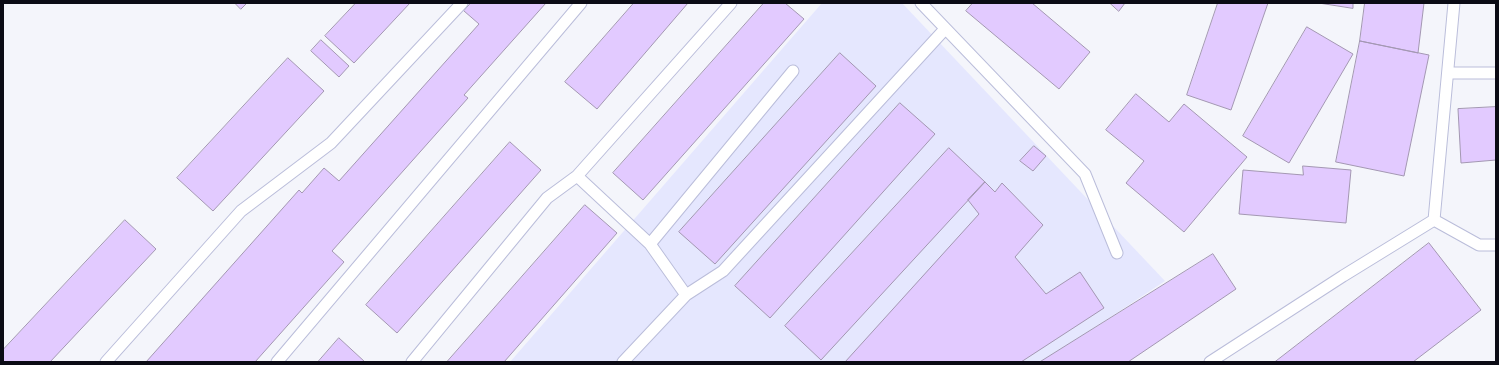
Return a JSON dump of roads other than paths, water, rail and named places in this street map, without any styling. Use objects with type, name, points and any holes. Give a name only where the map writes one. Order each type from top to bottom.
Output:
[{"type":"lane","points":[[106,362],[241,211],[331,143],[462,3]]},
{"type":"lane","points":[[277,362],[581,3]]},
{"type":"lane","points":[[412,362],[547,198],[577,176],[731,3]]},
{"type":"lane","points":[[921,3],[1085,174],[1117,253]]},
{"type":"lane","points":[[1434,220],[1454,3]]},
{"type":"lane","points":[[623,362],[686,295],[722,271],[945,29]]},
{"type":"lane","points":[[650,244],[793,71]]},
{"type":"lane","points":[[1448,73],[1496,73]]},
{"type":"lane","points":[[577,176],[650,244],[686,295]]},
{"type":"lane","points":[[1434,220],[1479,245],[1496,245]]},
{"type":"lane","points":[[1210,362],[1343,276],[1434,220]]}]
